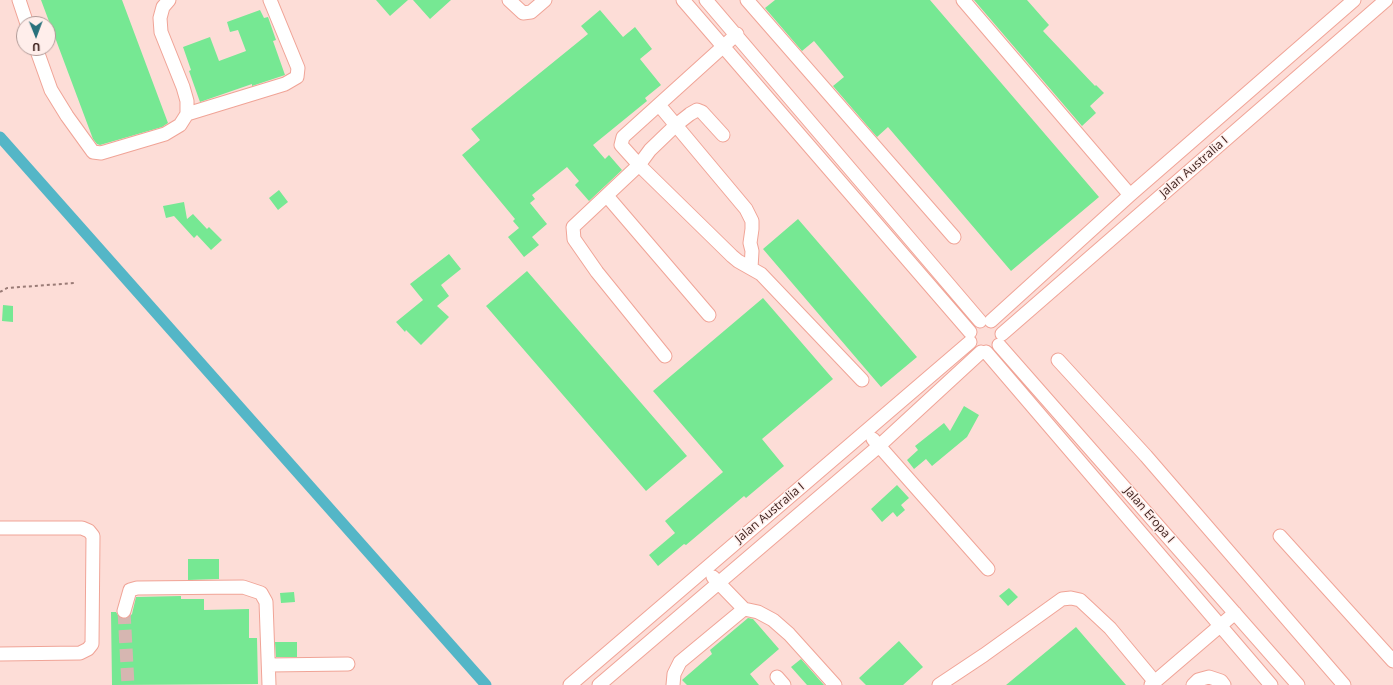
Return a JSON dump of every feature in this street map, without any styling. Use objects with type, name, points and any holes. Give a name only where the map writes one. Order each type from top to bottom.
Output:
[{"type":"lane","points":[[19,0],[24,16]]},
{"type":"lane","points":[[39,56],[51,90],[67,116],[94,152],[101,153],[165,134],[180,125],[187,114],[187,101],[183,87],[161,32],[160,18],[162,7],[169,0]]},
{"type":"lane","points":[[187,114],[285,84],[297,77],[298,68],[270,0]]},
{"type":"lane","points":[[509,0],[523,13],[531,12],[545,0]]},
{"type":"lane","points":[[683,0],[970,337],[975,348],[984,352]]},
{"type":"lane","points":[[706,0],[985,321],[998,326],[1000,340]]},
{"type":"lane","points":[[747,0],[954,237]]},
{"type":"lane","points":[[963,0],[1130,195]]},
{"type":"lane","name":"Jalan Australia I","points":[[570,685],[867,431],[970,337],[974,325],[985,321],[1354,0]]},
{"type":"lane","name":"Jalan Australia I","points":[[599,685],[879,446],[984,352],[993,350],[1000,340],[1386,0]]},
{"type":"lane","points":[[736,34],[724,47],[623,137],[621,145],[639,165],[732,256],[761,274],[862,380]]},
{"type":"lane","points":[[659,105],[746,209],[752,220],[750,243],[752,251],[751,268]]},
{"type":"lane","points":[[665,356],[597,272],[574,239],[573,227],[639,165],[650,150],[676,125],[697,110],[702,112],[723,135]]},
{"type":"lane","points":[[607,196],[709,315]]},
{"type":"lane","name":"Jalan Eropa I","points":[[1000,340],[1298,685]]},
{"type":"lane","name":"Jalan Eropa I","points":[[984,352],[1271,685]]},
{"type":"lane","points":[[1058,360],[1146,456],[1344,685]]},
{"type":"lane","points":[[867,431],[988,569]]},
{"type":"lane","points":[[0,528],[82,528],[89,531],[93,536],[92,644],[88,649],[80,653],[0,654]]},
{"type":"lane","points":[[1280,536],[1393,661]]},
{"type":"lane","points":[[705,568],[744,609],[758,612],[773,620],[805,651],[835,685]]},
{"type":"lane","points":[[124,612],[130,590],[137,588],[243,587],[261,593],[266,602],[269,685]]},
{"type":"lane","points":[[939,685],[1062,599],[1071,598],[1080,600],[1110,628],[1153,683],[1235,613]]},
{"type":"lane","points":[[673,685],[674,674],[680,662],[744,609]]},
{"type":"lane","points":[[269,665],[348,664]]},
{"type":"lane","points":[[1193,685],[1198,680],[1209,677],[1221,681],[1224,685]]},
{"type":"path","points":[[0,292],[8,288],[75,284]]},
{"type":"building","points":[[41,0],[122,0],[168,123],[162,127],[100,145],[97,144],[93,139],[56,40],[56,16],[47,16]]},
{"type":"building","points":[[376,0],[408,0],[390,16]]},
{"type":"building","points":[[413,0],[451,0],[430,19]]},
{"type":"building","points":[[775,0],[930,0],[1099,197],[1011,271],[888,127],[877,137],[833,86],[844,77],[814,41],[802,51],[765,8]]},
{"type":"building","points":[[974,0],[1027,0],[1049,25],[1043,31],[1095,86],[1096,85],[1104,93],[1090,106],[1096,113],[1082,126]]},
{"type":"building","points":[[260,10],[264,18],[268,17],[276,40],[273,41],[285,75],[252,86],[252,84],[200,102],[189,71],[191,70],[183,47],[210,37],[219,61],[246,51],[238,30],[230,32],[227,22]]},
{"type":"building","points":[[600,10],[623,37],[635,27],[652,49],[640,59],[661,85],[645,98],[647,101],[593,145],[605,159],[609,155],[622,170],[589,201],[575,185],[579,181],[567,167],[532,195],[535,199],[530,203],[547,224],[532,237],[539,245],[524,257],[508,237],[519,228],[513,221],[515,219],[462,155],[480,140],[471,129],[588,34],[581,26]]},
{"type":"building","points":[[279,190],[288,202],[278,210],[269,198]]},
{"type":"building","points":[[184,202],[187,219],[193,214],[207,229],[209,227],[222,240],[211,250],[197,235],[194,238],[174,216],[166,218],[163,206]]},
{"type":"building","points":[[798,219],[917,357],[881,387],[763,249]]},
{"type":"building","points":[[449,254],[461,269],[441,285],[449,296],[437,306],[449,317],[421,345],[406,330],[405,332],[396,322],[423,300],[410,284]]},
{"type":"building","points":[[527,271],[687,456],[646,491],[486,306]]},
{"type":"building","points":[[763,298],[833,379],[762,439],[784,466],[746,498],[744,496],[686,545],[684,544],[658,566],[649,555],[675,533],[665,521],[723,472],[653,391]]},
{"type":"building","points":[[3,305],[13,306],[13,322],[2,321]]},
{"type":"building","points":[[964,406],[979,415],[967,437],[932,466],[926,459],[914,469],[907,460],[918,450],[915,446],[944,423],[950,431]]},
{"type":"building","points":[[897,485],[909,498],[901,505],[905,510],[897,517],[893,512],[882,522],[871,509]]},
{"type":"building","points":[[188,559],[219,559],[219,579],[188,580]]},
{"type":"building","points":[[1009,588],[1018,597],[1008,606],[999,596]]},
{"type":"building","points":[[294,592],[295,602],[281,603],[280,593]]},
{"type":"building","points":[[181,596],[181,599],[204,599],[204,610],[249,609],[249,638],[257,638],[258,684],[112,685],[111,612],[116,612],[119,617],[126,619],[132,614],[136,597]]},
{"type":"building","points":[[748,618],[753,619],[779,649],[750,674],[759,685],[687,685],[682,680],[712,654],[710,650]]},
{"type":"building","points":[[1076,627],[1126,685],[1006,685]]},
{"type":"building","points":[[899,641],[923,667],[903,685],[866,685],[859,678]]},
{"type":"building","points":[[275,642],[297,642],[297,657],[276,657]]},
{"type":"building","points":[[801,659],[824,685],[807,685],[791,667]]},
{"type":"waterway","points":[[0,137],[486,685]]},
{"type":"tunnel","points":[[124,611],[128,685]]}]
